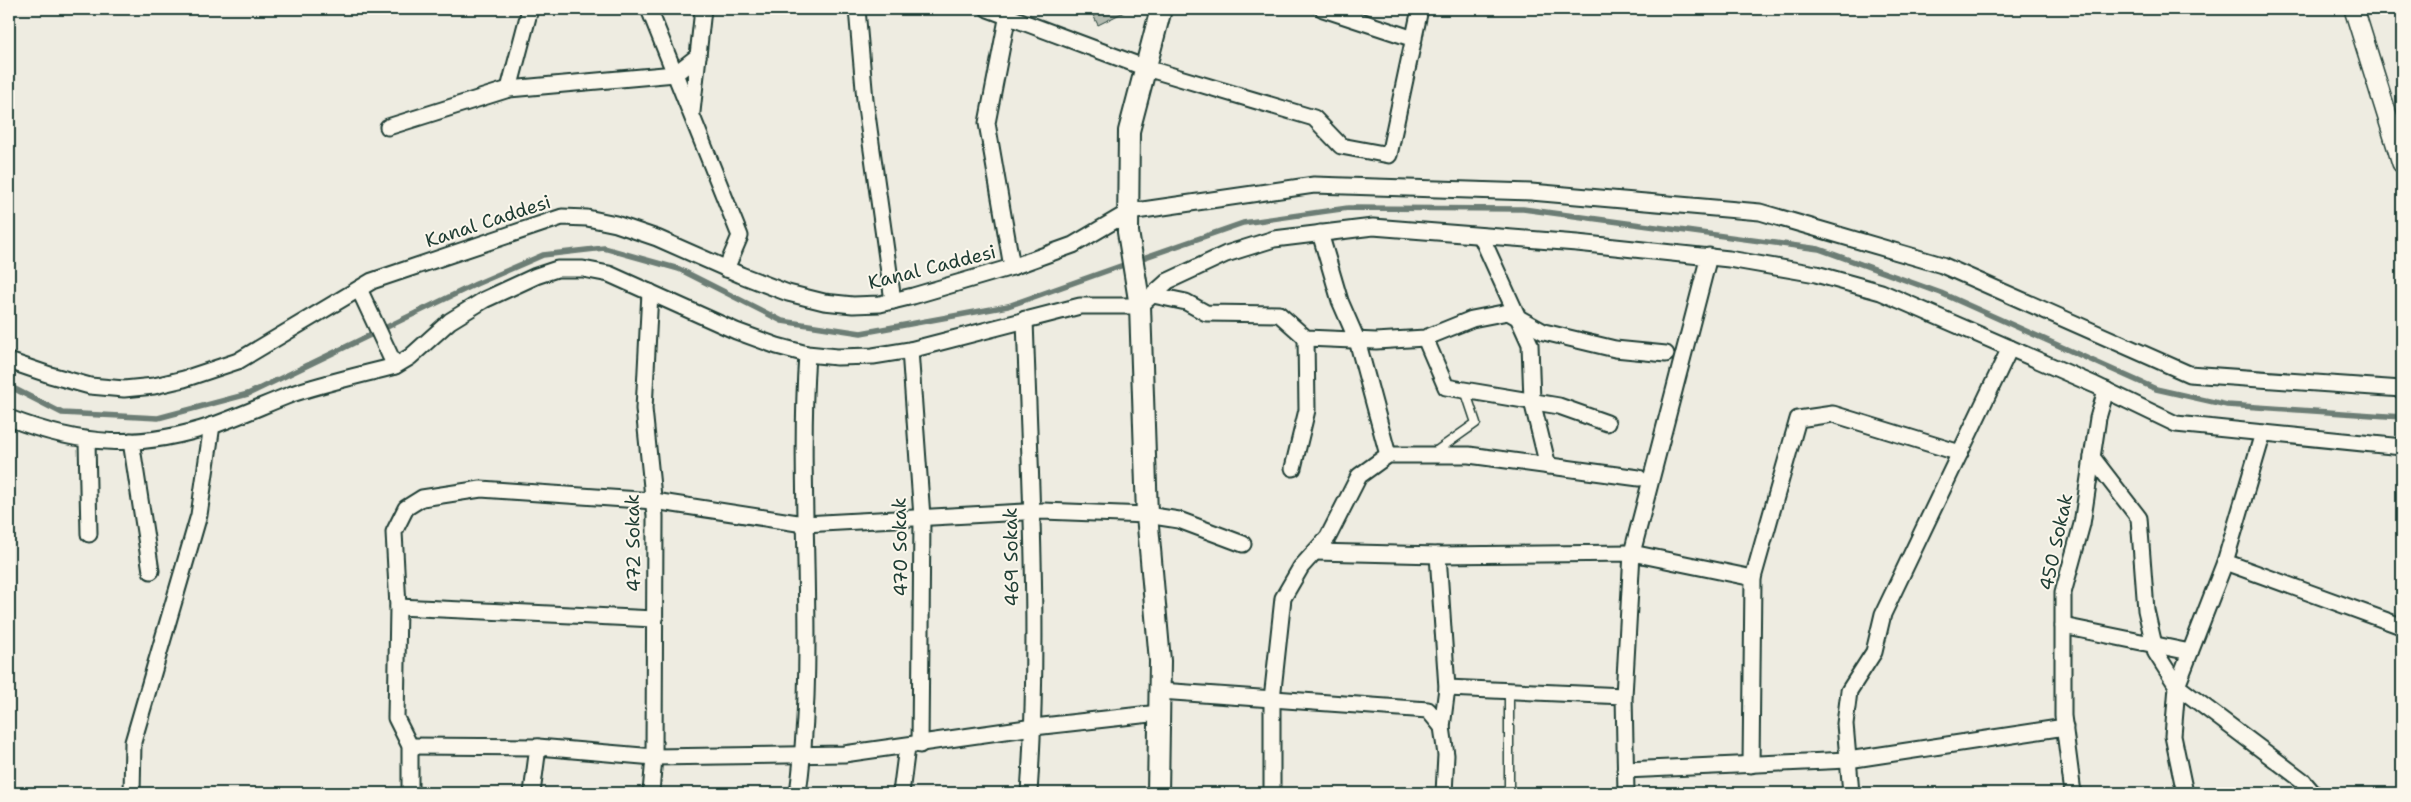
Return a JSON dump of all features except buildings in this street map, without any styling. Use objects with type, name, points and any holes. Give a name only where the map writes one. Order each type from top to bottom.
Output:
[{"type":"main road","points":[[1158,793],[1160,661],[1147,515],[1144,296],[1128,232],[1129,131],[1161,9]]},
{"type":"street","points":[[509,89],[530,9]]},
{"type":"street","points":[[649,9],[740,236],[726,269]]},
{"type":"street","points":[[692,115],[704,9]]},
{"type":"street","points":[[857,9],[865,100],[892,301]]},
{"type":"street","points":[[988,9],[1009,13],[1146,68],[1314,118],[1341,146],[1389,155],[1420,9]]},
{"type":"street","points":[[1323,9],[1414,39]]},
{"type":"street","points":[[2354,9],[2402,163]]},
{"type":"street","points":[[1009,13],[987,123],[1012,266]]},
{"type":"street","points":[[388,127],[509,89],[675,74],[698,56]]},
{"type":"street","points":[[1129,212],[1314,185],[1532,192],[1760,212],[1942,265],[2189,374],[2402,389]]},
{"type":"street","name":"Kanal Caddesi","points":[[9,360],[50,375],[90,386],[124,389],[154,386],[214,371],[238,361],[359,289],[393,273],[562,217],[587,218],[616,224],[657,238],[726,269],[788,293],[824,302],[853,305],[892,301],[1012,266],[1073,245],[1129,212]]},
{"type":"street","points":[[1144,296],[1168,281],[1226,254],[1274,238],[1373,227],[1708,256],[1816,274],[1881,292],[2106,390],[2176,424],[2402,447]]},
{"type":"street","points":[[1320,233],[1340,301],[1357,340],[1388,455]]},
{"type":"street","points":[[1481,236],[1530,344],[1532,401],[1548,466]]},
{"type":"street","points":[[1626,793],[1624,696],[1632,553],[1708,256]]},
{"type":"street","points":[[9,418],[43,432],[87,441],[131,441],[176,435],[212,425],[292,394],[395,366],[410,357],[450,321],[484,300],[536,276],[557,269],[582,269],[609,274],[736,331],[777,346],[807,354],[837,357],[873,356],[910,350],[1080,306],[1144,296],[1186,302],[1206,313],[1279,314],[1306,338],[1357,340],[1425,338],[1472,319],[1508,312],[1544,332],[1615,349],[1666,354]]},
{"type":"street","points":[[359,289],[395,366]]},
{"type":"street","name":"472 Sokak","points":[[650,292],[644,409],[654,501],[654,757],[651,793]]},
{"type":"street","name":"469 Sokak","points":[[1025,319],[1031,511],[1034,727],[1029,793]]},
{"type":"street","points":[[1293,468],[1307,410],[1306,338]]},
{"type":"street","points":[[1425,338],[1446,387],[1559,406],[1607,423]]},
{"type":"street","points":[[1851,793],[1845,724],[1848,691],[1874,652],[1883,614],[2010,348]]},
{"type":"street","name":"470 Sokak","points":[[901,793],[913,746],[922,517],[910,350]]},
{"type":"street","points":[[798,793],[803,754],[807,627],[804,524],[804,394],[807,354]]},
{"type":"street","name":"450 Sokak","points":[[2073,793],[2064,727],[2063,594],[2082,524],[2098,418],[2106,390]]},
{"type":"street","points":[[1751,765],[1753,578],[1798,419],[1833,414],[1960,453]]},
{"type":"street","points":[[132,793],[133,742],[199,515],[212,425]]},
{"type":"street","points":[[2185,793],[2173,736],[2177,686],[2225,562],[2263,433]]},
{"type":"street","points":[[87,441],[89,534]]},
{"type":"street","points":[[131,441],[151,571]]},
{"type":"street","points":[[1272,793],[1272,699],[1283,598],[1301,568],[1328,537],[1359,476],[1388,455],[1469,455],[1639,478]]},
{"type":"street","points":[[2092,457],[2139,518],[2146,610],[2156,653],[2177,686],[2302,780],[2313,793]]},
{"type":"street","points":[[410,793],[410,746],[396,718],[398,607],[394,532],[406,508],[422,498],[482,488],[654,501],[804,524],[1031,511],[1147,515],[1179,520],[1243,544]]},
{"type":"street","points":[[1315,552],[1438,555],[1632,553],[1753,578]]},
{"type":"street","points":[[1438,555],[1446,688],[1442,727],[1446,755],[1444,793]]},
{"type":"street","points":[[2225,562],[2402,627]]},
{"type":"street","points":[[398,607],[655,619]]},
{"type":"street","points":[[2063,626],[2190,652]]},
{"type":"street","points":[[1446,688],[1624,696]]},
{"type":"street","points":[[1160,691],[1428,710],[1442,727]]},
{"type":"street","points":[[410,746],[538,747],[654,757],[844,754],[913,746],[1034,727],[1159,713]]},
{"type":"street","points":[[1625,770],[1848,760],[2064,727]]},
{"type":"street","points":[[532,793],[538,747]]},
{"type":"lane","points":[[1432,455],[1476,423],[1465,390]]},
{"type":"lane","points":[[1508,793],[1509,691]]},
{"type":"waterway","points":[[1137,260],[1243,223],[1348,208],[1523,209],[1819,249],[1941,293],[2156,389],[2227,405],[2402,417]]},
{"type":"waterway","points":[[9,386],[62,413],[158,418],[248,394],[476,284],[543,255],[604,248],[679,269],[782,321],[861,333],[1008,306],[1129,263]]}]
